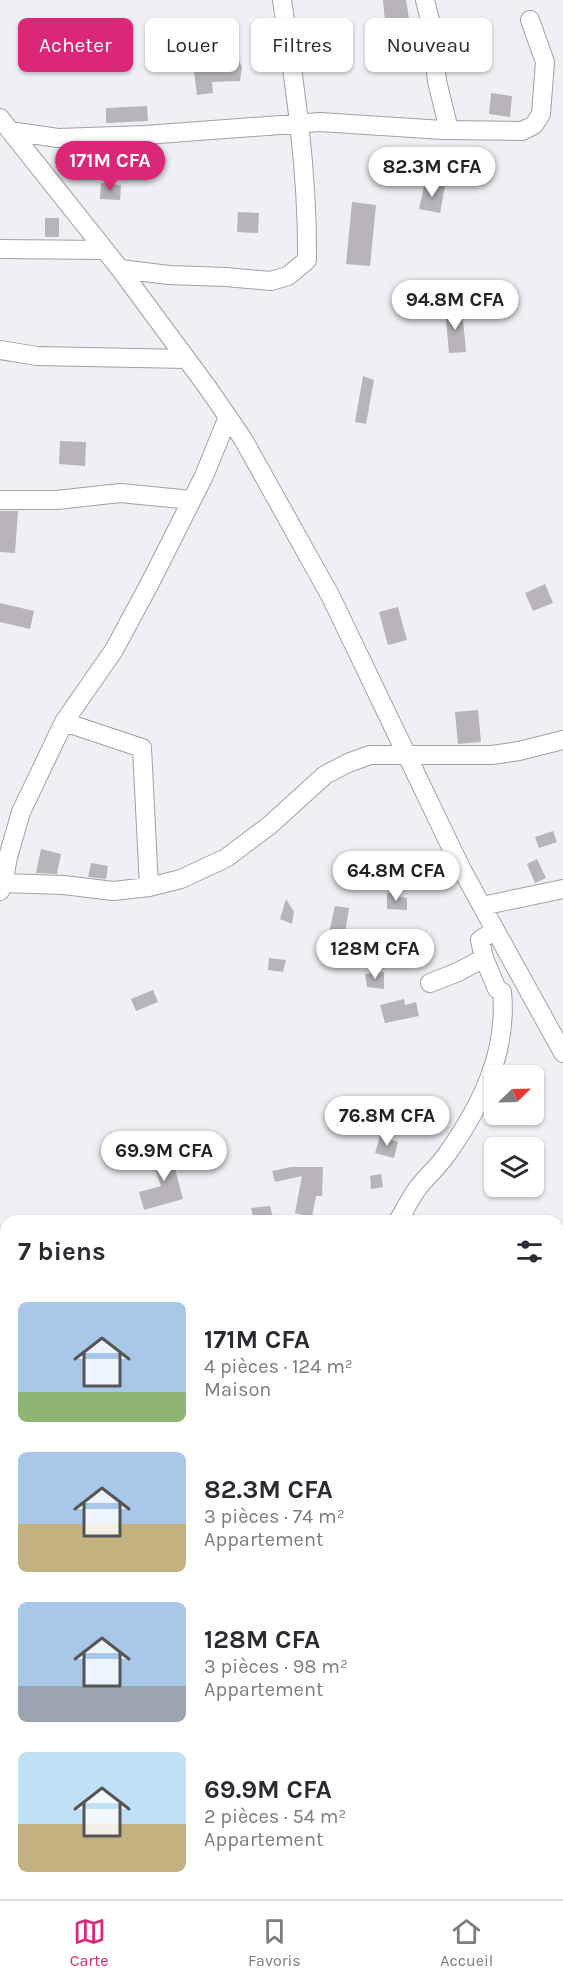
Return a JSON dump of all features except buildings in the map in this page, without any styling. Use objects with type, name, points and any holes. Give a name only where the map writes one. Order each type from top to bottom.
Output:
[{"type":"street","points":[[120,269],[169,275],[271,281],[288,276],[307,260],[307,220],[300,123],[282,0]]},
{"type":"street","points":[[425,0],[430,20],[437,81],[449,130]]},
{"type":"street","points":[[5,125],[58,138],[145,135],[320,122],[449,130],[522,131],[534,125],[541,114],[545,62],[530,20]]},
{"type":"street","points":[[5,125],[120,269],[228,417],[267,479],[331,597],[461,868],[563,1053]]},
{"type":"street","points":[[0,249],[105,250]]},
{"type":"street","points":[[0,350],[37,356],[186,359]]},
{"type":"street","points":[[228,417],[192,500],[114,650],[64,722],[21,813],[2,887],[64,885],[113,891],[148,887],[181,879],[226,858],[270,825],[325,775],[348,763],[370,755],[492,755],[563,740]]},
{"type":"street","points":[[0,500],[57,500],[120,493],[192,500]]},
{"type":"street","points":[[64,722],[142,748],[148,887]]},
{"type":"street","points":[[482,906],[563,890]]},
{"type":"street","points":[[402,1215],[417,1190],[446,1155],[472,1115],[489,1077],[504,1026],[503,1003],[502,992],[497,989],[484,958],[480,940],[495,930]]},
{"type":"street","points":[[430,983],[484,958]]}]
